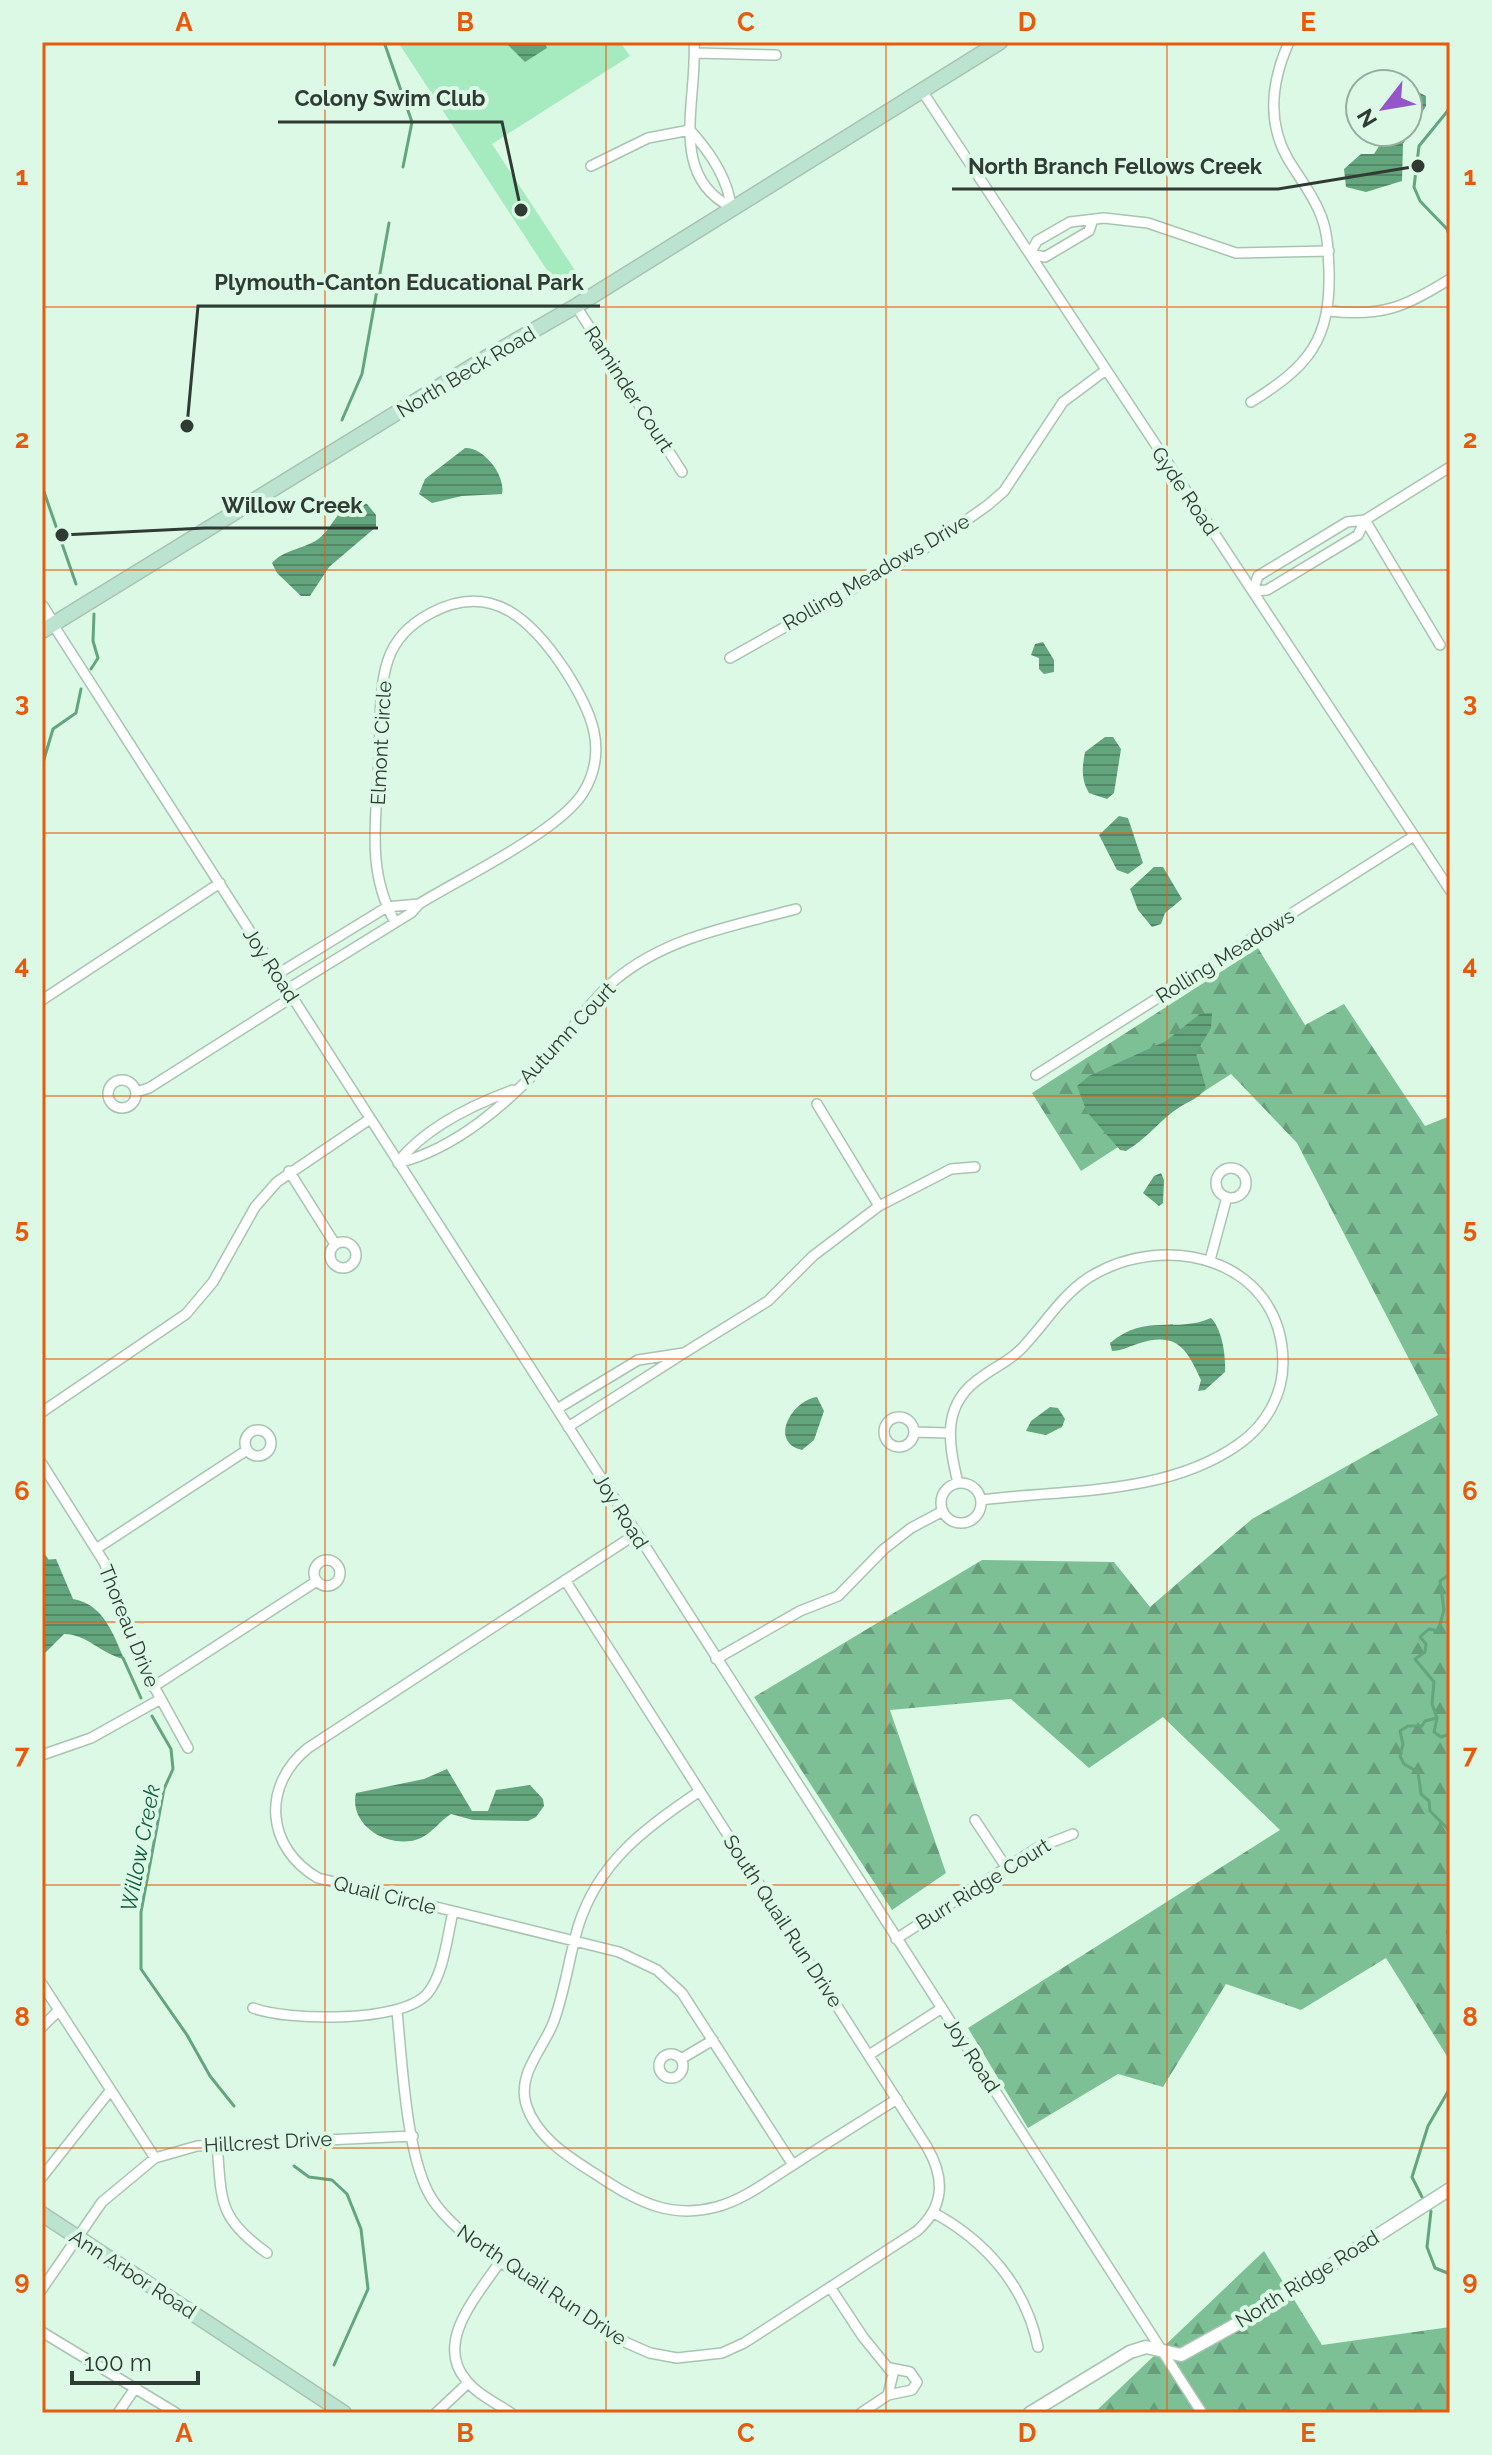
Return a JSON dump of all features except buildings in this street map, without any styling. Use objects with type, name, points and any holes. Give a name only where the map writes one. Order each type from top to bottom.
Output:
[{"type":"main road","name":"North Beck Road","points":[[47,627],[576,306],[1000,42]]},
{"type":"main road","name":"Ann Arbor Road","points":[[42,2214],[344,2413]]},
{"type":"street","points":[[1251,402],[1301,367],[1316,344],[1329,311],[1329,251],[1320,212],[1286,156],[1275,127],[1276,77],[1288,42]]},
{"type":"street","points":[[731,207],[712,196],[688,151],[695,47],[776,55]]},
{"type":"street","name":"Gyde Road","points":[[922,91],[1450,890]]},
{"type":"street","points":[[591,166],[648,138],[690,130]]},
{"type":"street","points":[[690,130],[703,144],[727,187],[731,207]]},
{"type":"street","points":[[1092,222],[1089,231],[1045,257],[1030,254],[1037,241],[1070,222],[1084,218],[1092,222],[1104,218],[1148,223],[1236,253],[1329,251]]},
{"type":"street","points":[[1329,311],[1367,314],[1395,309],[1450,279]]},
{"type":"street","name":"Raminder Court","points":[[576,306],[682,472]]},
{"type":"street","name":"Rolling Meadows Drive","points":[[730,658],[934,543],[988,505],[1004,491],[1063,402],[1106,370]]},
{"type":"street","points":[[1365,520],[1358,535],[1267,590],[1253,591],[1258,576],[1347,522],[1365,520],[1450,467]]},
{"type":"street","points":[[1365,520],[1440,645]]},
{"type":"street","name":"Elmont Circle","points":[[136,1092],[149,1088],[288,994],[332,960],[395,922],[419,904],[561,817],[577,802],[592,775],[596,739],[589,710],[540,633],[524,619],[499,606],[472,602],[439,608],[411,626],[388,658],[381,721],[375,868],[395,922]]},
{"type":"street","name":"Joy Road","points":[[42,607],[47,627],[220,883],[288,994],[1202,2413]]},
{"type":"street","name":"Rolling Meadows","points":[[1036,1075],[1414,836]]},
{"type":"street","points":[[42,1000],[220,883]]},
{"type":"street","name":"Elmont Circle","points":[[276,975],[387,907],[419,904]]},
{"type":"street","name":"Autumn Court","points":[[398,1163],[420,1157],[481,1120],[545,1061],[615,981],[648,956],[686,939],[796,909]]},
{"type":"street","points":[[355,926],[364,941]]},
{"type":"street","points":[[323,946],[332,960]]},
{"type":"street","name":"Autumn Court","points":[[398,1163],[412,1145],[486,1100],[516,1088]]},
{"type":"street","points":[[817,1104],[879,1206]]},
{"type":"street","points":[[42,1412],[186,1314],[213,1282],[255,1207],[289,1171],[370,1119]]},
{"type":"street","points":[[568,1427],[768,1301],[813,1256],[879,1206],[951,1169],[975,1167]]},
{"type":"street","points":[[289,1171],[335,1244]]},
{"type":"street","points":[[1210,1260],[1227,1197]]},
{"type":"street","points":[[958,1483],[947,1433],[954,1407],[968,1387],[1007,1362],[1061,1300],[1090,1277],[1124,1262],[1161,1255],[1210,1260],[1241,1276],[1259,1291],[1272,1311],[1279,1332],[1283,1381],[1273,1406],[1254,1432],[1220,1455],[1131,1485],[981,1500]]},
{"type":"street","points":[[557,1409],[638,1360],[684,1353]]},
{"type":"street","points":[[914,1432],[947,1433]]},
{"type":"street","points":[[96,1549],[247,1450]]},
{"type":"street","name":"Thoreau Drive","points":[[42,1464],[96,1549],[117,1591],[159,1700],[188,1748]]},
{"type":"street","points":[[958,1483],[972,1487],[981,1500],[981,1508],[971,1521],[955,1522],[943,1511],[945,1490],[958,1483]]},
{"type":"street","points":[[716,1659],[800,1611],[838,1596],[884,1549],[911,1528],[943,1511]]},
{"type":"street","name":"Quail Circle","points":[[636,1534],[308,1748],[290,1765],[278,1787],[274,1813],[279,1835],[288,1853],[306,1871],[330,1882],[627,1954],[657,1970],[682,1993],[793,2165]]},
{"type":"street","name":"South Quail Run Drive","points":[[565,1580],[938,2168],[941,2191],[934,2213]]},
{"type":"street","points":[[153,1687],[317,1581]]},
{"type":"street","points":[[42,1755],[91,1738],[159,1700]]},
{"type":"street","points":[[700,1791],[647,1826],[615,1857],[592,1894],[575,1941],[554,2020],[525,2084],[527,2107],[552,2142],[632,2198],[676,2211],[701,2210],[728,2203],[897,2099]]},
{"type":"street","points":[[975,1820],[1006,1867]]},
{"type":"street","name":"Burr Ridge Court","points":[[896,1939],[1006,1867],[1055,1838],[1073,1834]]},
{"type":"street","points":[[253,2008],[288,2017],[397,2011],[418,2002],[433,1986],[453,1912]]},
{"type":"street","points":[[42,1984],[155,2158]]},
{"type":"street","points":[[869,2055],[942,2008]]},
{"type":"street","points":[[42,2027],[59,2010]]},
{"type":"street","name":"North Quail Run Drive","points":[[397,2011],[421,2176],[437,2208],[459,2231],[501,2260],[627,2343],[650,2353],[677,2358],[708,2356],[734,2348],[917,2231],[934,2213]]},
{"type":"street","points":[[681,2059],[713,2040]]},
{"type":"street","points":[[42,2177],[110,2091]]},
{"type":"street","name":"Hillcrest Drive","points":[[42,2289],[115,2187],[155,2158],[197,2146],[217,2144],[413,2136]]},
{"type":"street","points":[[217,2144],[227,2217],[237,2230],[267,2253]]},
{"type":"street","name":"North Ridge Road","points":[[1030,2413],[1130,2352],[1146,2347],[1181,2355],[1253,2315],[1450,2189]]},
{"type":"street","points":[[934,2213],[966,2231],[987,2249],[1032,2319],[1038,2347]]},
{"type":"street","points":[[501,2260],[456,2333],[455,2359],[468,2383],[511,2413]]},
{"type":"street","points":[[830,2287],[863,2337],[890,2368],[894,2379],[888,2395]]},
{"type":"street","points":[[42,2332],[176,2413]]},
{"type":"street","points":[[861,2413],[888,2395],[912,2390],[917,2382],[910,2372],[890,2368]]},
{"type":"street","points":[[436,2413],[468,2383]]},
{"type":"street","points":[[118,2413],[136,2387]]},
{"type":"green space","points":[[1258,948],[1305,1025],[1344,1004],[1425,1126],[1450,1116],[1450,2061],[1386,1958],[1301,2010],[1226,1984],[1163,2087],[1118,2074],[1028,2128],[968,2028],[1280,1830],[1163,1717],[1089,1768],[1011,1699],[890,1710],[946,1873],[892,1910],[754,1697],[982,1560],[1114,1562],[1150,1607],[1252,1519],[1438,1415],[1297,1143],[1231,1074],[1081,1171],[1032,1093]]},
{"type":"green space","points":[[1264,2251],[1322,2345],[1450,2327],[1450,2413],[1094,2413]]},
{"type":"shaded area","points":[[398,42],[620,42],[630,56],[492,144],[578,275],[558,287]]},
{"type":"shaded area","points":[[505,42],[545,42],[547,48],[525,62]]},
{"type":"shaded area","points":[[1378,148],[1403,148],[1402,181],[1366,192],[1346,187],[1344,169],[1361,154],[1374,154]]},
{"type":"shaded area","points":[[465,448],[479,452],[492,464],[501,479],[502,494],[462,496],[432,503],[419,494],[425,479]]},
{"type":"shaded area","points":[[359,502],[367,504],[376,515],[376,527],[329,567],[310,596],[301,596],[277,573],[272,563],[282,555],[317,540],[341,512]]},
{"type":"shaded area","points":[[1043,642],[1054,660],[1054,672],[1044,674],[1039,669],[1039,658],[1031,655],[1035,644]]},
{"type":"shaded area","points":[[1105,737],[1113,737],[1121,749],[1114,793],[1107,799],[1089,793],[1083,773],[1085,752]]},
{"type":"shaded area","points":[[1119,816],[1128,818],[1143,863],[1128,874],[1117,870],[1099,835]]},
{"type":"shaded area","points":[[1154,867],[1163,867],[1182,899],[1165,913],[1161,924],[1152,927],[1138,910],[1130,889]]},
{"type":"shaded area","points":[[1201,1013],[1212,1013],[1211,1028],[1196,1053],[1206,1088],[1133,1147],[1120,1150],[1087,1112],[1077,1086],[1089,1076],[1166,1041]]},
{"type":"shaded area","points":[[1161,1173],[1164,1180],[1163,1203],[1159,1206],[1143,1193],[1154,1176]]},
{"type":"shaded area","points":[[1211,1318],[1222,1343],[1225,1372],[1205,1390],[1198,1391],[1201,1380],[1190,1359],[1170,1341],[1150,1340],[1112,1351],[1110,1343],[1136,1328],[1185,1324]]},
{"type":"shaded area","points":[[817,1397],[824,1411],[814,1440],[802,1450],[786,1439],[787,1422],[799,1405]]},
{"type":"shaded area","points":[[1050,1407],[1058,1408],[1065,1419],[1062,1427],[1046,1435],[1026,1431],[1031,1421]]},
{"type":"shaded area","points":[[56,1559],[73,1599],[92,1607],[106,1621],[124,1659],[80,1637],[64,1634],[42,1656],[42,1560]]},
{"type":"shaded area","points":[[447,1769],[472,1811],[488,1811],[496,1790],[530,1785],[543,1799],[544,1806],[536,1817],[528,1821],[473,1820],[451,1814],[425,1836],[410,1841],[386,1838],[365,1826],[355,1805],[356,1793],[424,1779]]},
{"type":"waterway","points":[[384,42],[412,122],[403,167]]},
{"type":"waterway","points":[[1450,108],[1419,146],[1414,187],[1420,201],[1447,229],[1450,238]]},
{"type":"waterway","points":[[342,420],[362,374],[389,223]]},
{"type":"waterway","name":"Willow Creek","points":[[42,486],[76,584]]},
{"type":"waterway","name":"Willow Creek","points":[[91,669],[98,658],[93,641],[94,614]]},
{"type":"waterway","name":"Willow Creek","points":[[42,766],[53,729],[76,713],[81,689]]},
{"type":"waterway","name":"Willow Creek","points":[[42,1552],[47,1560]]},
{"type":"waterway","points":[[1437,1718],[1432,1704],[1434,1682],[1415,1659],[1425,1652],[1426,1644],[1420,1637],[1429,1629],[1438,1631],[1444,1610],[1440,1581],[1450,1574]]},
{"type":"waterway","name":"Willow Creek","points":[[123,1658],[141,1698]]},
{"type":"waterway","name":"Willow Creek","points":[[152,1716],[171,1749],[173,1769],[164,1789],[141,1912],[141,1969],[187,2035],[210,2076],[234,2106]]},
{"type":"waterway","points":[[1437,1718],[1425,1721],[1422,1726],[1408,1726],[1400,1731],[1403,1744],[1400,1756],[1404,1764],[1418,1772],[1421,1794],[1429,1801],[1430,1811],[1450,1831]]},
{"type":"waterway","points":[[1437,1718],[1434,1732],[1441,1737],[1450,1734]]},
{"type":"waterway","points":[[1450,1928],[1447,1932],[1450,1939]]},
{"type":"waterway","points":[[1450,2030],[1450,2046]]},
{"type":"waterway","points":[[1422,2197],[1412,2177],[1428,2126],[1450,2088]]},
{"type":"waterway","name":"Willow Creek","points":[[294,2166],[309,2177],[332,2180],[347,2194],[361,2229],[368,2289],[334,2365]]},
{"type":"waterway","points":[[1431,2211],[1427,2247],[1435,2268],[1450,2274]]},
{"type":"place","name":"North Branch Fellows Creek","points":[[1418,166]]},
{"type":"place","name":"Colony Swim Club","points":[[521,210]]},
{"type":"place","name":"Plymouth-Canton Educational Park","points":[[187,426]]},
{"type":"place","name":"Willow Creek","points":[[62,535]]}]
